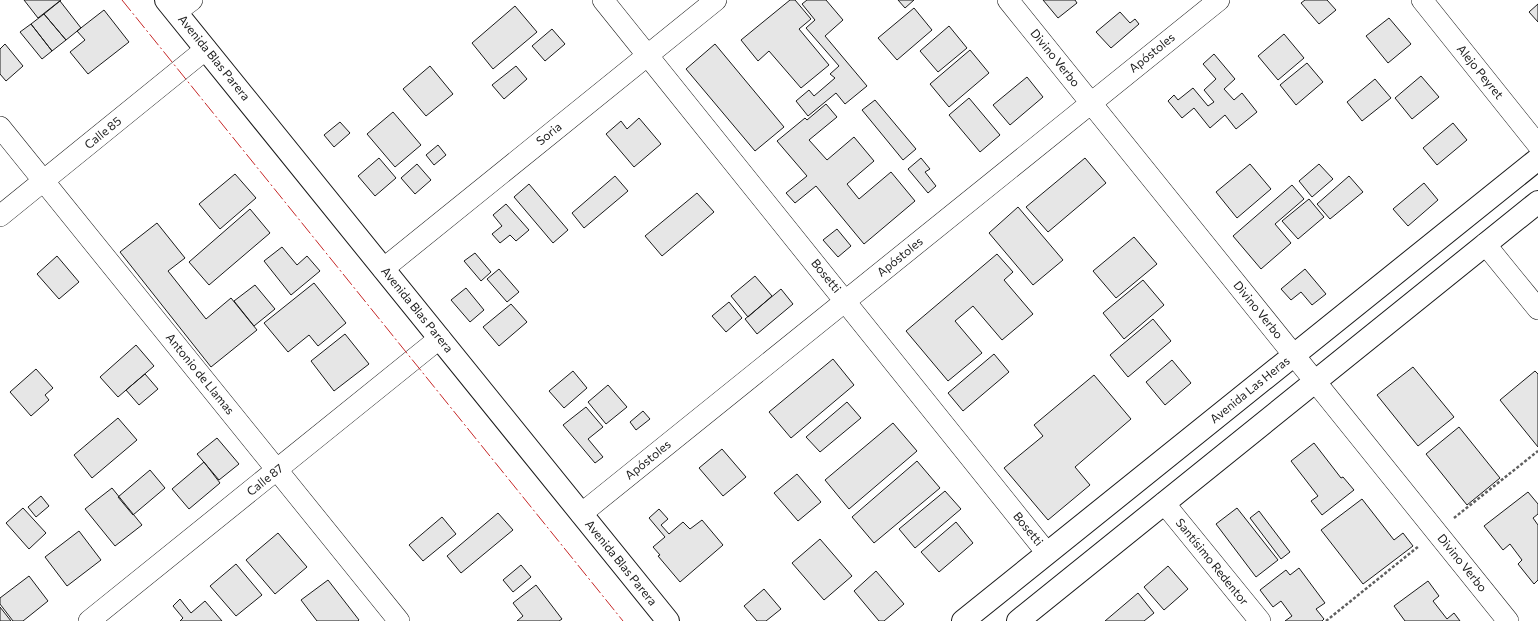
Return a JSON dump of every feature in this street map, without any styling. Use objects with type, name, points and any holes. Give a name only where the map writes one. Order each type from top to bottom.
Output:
[{"type":"main road","name":"Avenida Blas Parera","points":[[178,4],[206,49],[668,621]]},
{"type":"main road","name":"Avenida Las Heras","points":[[963,621],[1538,159]]},
{"type":"main road","points":[[1018,621],[1538,202]]},
{"type":"street","name":"Bosetti","points":[[603,0],[1047,553]]},
{"type":"street","name":"Soria","points":[[383,268],[716,0]]},
{"type":"street","name":"Divino Verbo","points":[[1008,0],[1508,621]]},
{"type":"street","name":"Apóstoles","points":[[581,514],[1219,0]]},
{"type":"street","name":"Alejo Peyret","points":[[1422,0],[1538,145]]},
{"type":"street","name":"Calle 85","points":[[0,216],[206,49]]},
{"type":"street","name":"Antonio de Llamas","points":[[0,127],[399,621]]},
{"type":"street","points":[[1485,244],[1538,309]]},
{"type":"street","name":"Calle 87","points":[[89,621],[440,338]]},
{"type":"street","name":"Santísimo Redentor","points":[[1164,503],[1260,621]]},
{"type":"building","points":[[24,0],[61,0],[38,18]]},
{"type":"building","points":[[790,0],[795,0],[811,19],[799,29],[829,65],[801,88],[769,51],[758,61],[741,40]]},
{"type":"building","points":[[807,0],[826,0],[843,20],[825,36],[867,86],[845,104],[836,93],[808,116],[796,101],[809,90],[814,96],[835,78],[830,74],[839,66],[806,28],[815,20],[802,4]]},
{"type":"building","points":[[898,0],[914,0],[905,8]]},
{"type":"building","points":[[1043,0],[1075,0],[1077,3],[1058,18]]},
{"type":"building","points":[[1305,0],[1327,0],[1336,10],[1319,24],[1301,3]]},
{"type":"building","points":[[60,1],[81,28],[66,40],[44,14]]},
{"type":"building","points":[[1538,4],[1538,22],[1529,12]]},
{"type":"building","points":[[515,6],[537,32],[493,69],[472,43]]},
{"type":"building","points":[[914,8],[932,30],[897,60],[878,38]]},
{"type":"building","points":[[104,10],[129,42],[88,74],[70,52],[85,40],[77,31]]},
{"type":"building","points":[[1120,12],[1130,23],[1135,19],[1139,24],[1111,48],[1096,32]]},
{"type":"building","points":[[44,14],[66,40],[52,51],[31,24]]},
{"type":"building","points":[[1389,18],[1411,44],[1388,63],[1366,36]]},
{"type":"building","points":[[31,24],[52,51],[42,59],[20,32]]},
{"type":"building","points":[[949,26],[967,48],[938,72],[920,51]]},
{"type":"building","points":[[552,29],[565,44],[545,61],[532,46]]},
{"type":"building","points":[[1284,34],[1304,58],[1278,80],[1258,56]]},
{"type":"building","points":[[5,44],[23,66],[6,81],[0,74],[0,49]]},
{"type":"building","points":[[715,44],[784,127],[755,151],[686,69]]},
{"type":"building","points":[[970,50],[989,73],[949,107],[930,84]]},
{"type":"building","points":[[1214,54],[1235,79],[1224,89],[1234,100],[1242,93],[1257,112],[1236,129],[1225,115],[1210,128],[1194,108],[1182,118],[1168,101],[1174,95],[1178,100],[1193,88],[1208,106],[1214,102],[1204,90],[1216,79],[1203,64]]},
{"type":"building","points":[[1307,63],[1323,82],[1296,105],[1280,85]]},
{"type":"building","points":[[430,66],[453,94],[426,116],[403,89]]},
{"type":"building","points":[[516,66],[527,79],[504,99],[492,85]]},
{"type":"building","points":[[1421,76],[1439,97],[1412,119],[1395,98]]},
{"type":"building","points":[[1027,77],[1043,97],[1010,125],[993,105]]},
{"type":"building","points":[[1375,79],[1391,98],[1362,121],[1347,102]]},
{"type":"building","points":[[969,98],[1000,135],[980,152],[949,115]]},
{"type":"building","points":[[875,100],[916,149],[903,160],[862,110]]},
{"type":"building","points":[[826,104],[837,117],[809,140],[827,160],[854,137],[874,161],[847,184],[859,199],[891,172],[915,201],[864,244],[816,186],[795,203],[786,193],[807,176],[777,141],[805,118],[807,120]]},
{"type":"building","points":[[393,112],[421,145],[395,167],[367,134]]},
{"type":"building","points":[[639,118],[661,144],[634,167],[606,134],[621,121],[627,129]]},
{"type":"building","points":[[340,122],[350,133],[334,147],[324,135]]},
{"type":"building","points":[[1453,123],[1467,140],[1437,165],[1423,148]]},
{"type":"building","points":[[438,145],[446,155],[434,165],[426,155]]},
{"type":"building","points":[[379,158],[396,178],[375,196],[358,176]]},
{"type":"building","points":[[921,158],[930,169],[925,172],[936,186],[928,193],[908,169]]},
{"type":"building","points":[[1085,158],[1106,183],[1048,232],[1026,207]]},
{"type":"building","points":[[417,164],[431,180],[415,194],[401,178]]},
{"type":"building","points":[[1250,164],[1271,189],[1237,218],[1216,192]]},
{"type":"building","points":[[1319,164],[1333,179],[1312,197],[1299,181]]},
{"type":"building","points":[[235,174],[256,198],[220,229],[199,204]]},
{"type":"building","points":[[615,176],[628,191],[584,228],[572,213]]},
{"type":"building","points":[[1349,176],[1363,192],[1330,219],[1317,204]]},
{"type":"building","points":[[1424,183],[1438,200],[1408,226],[1393,209]]},
{"type":"building","points":[[529,184],[568,230],[553,243],[514,197]]},
{"type":"building","points":[[1292,185],[1304,199],[1275,224],[1291,243],[1261,269],[1233,236]]},
{"type":"building","points":[[697,193],[714,212],[662,256],[645,236]]},
{"type":"building","points":[[1309,199],[1324,217],[1298,239],[1282,221]]},
{"type":"building","points":[[506,204],[529,230],[516,241],[510,235],[500,243],[492,234],[502,226],[493,215]]},
{"type":"building","points":[[1018,207],[1063,260],[1033,285],[989,233]]},
{"type":"building","points":[[250,209],[270,233],[209,285],[189,262]]},
{"type":"building","points":[[157,223],[185,258],[168,271],[206,319],[231,298],[257,330],[211,367],[120,252]]},
{"type":"building","points":[[837,229],[851,246],[838,257],[823,240]]},
{"type":"building","points":[[1134,237],[1157,264],[1116,298],[1093,271]]},
{"type":"building","points":[[282,247],[297,265],[307,256],[320,271],[291,295],[264,261]]},
{"type":"building","points":[[475,253],[491,272],[481,281],[464,261]]},
{"type":"building","points":[[997,254],[1013,272],[1004,280],[1033,314],[1002,340],[973,306],[955,321],[982,353],[948,381],[906,331]]},
{"type":"building","points":[[57,256],[79,282],[59,299],[37,274]]},
{"type":"building","points":[[499,269],[519,292],[507,302],[487,279]]},
{"type":"building","points":[[1305,269],[1326,294],[1312,305],[1301,292],[1291,300],[1281,289]]},
{"type":"building","points":[[755,276],[772,296],[748,317],[731,296]]},
{"type":"building","points":[[1143,280],[1164,305],[1124,339],[1103,313]]},
{"type":"building","points":[[314,283],[346,323],[318,346],[309,335],[288,352],[264,323]]},
{"type":"building","points":[[255,285],[275,309],[254,326],[234,301]]},
{"type":"building","points":[[466,288],[484,310],[470,322],[451,300]]},
{"type":"building","points":[[781,289],[793,304],[757,334],[745,319]]},
{"type":"building","points":[[729,302],[742,318],[726,332],[712,316]]},
{"type":"building","points":[[511,304],[527,322],[499,346],[483,327]]},
{"type":"building","points":[[1153,319],[1171,341],[1128,377],[1110,355]]},
{"type":"building","points":[[345,334],[369,364],[334,391],[311,361]]},
{"type":"building","points":[[136,345],[154,366],[118,397],[100,377]]},
{"type":"building","points":[[994,354],[1009,372],[963,411],[948,393]]},
{"type":"building","points":[[833,359],[854,385],[791,438],[769,412]]},
{"type":"building","points":[[1172,360],[1191,383],[1165,405],[1146,382]]},
{"type":"building","points":[[1413,367],[1454,417],[1418,446],[1377,395]]},
{"type":"building","points":[[36,369],[53,388],[45,395],[49,400],[31,416],[10,392]]},
{"type":"building","points":[[573,371],[587,388],[564,408],[549,391]]},
{"type":"building","points":[[1535,371],[1538,374],[1538,447],[1500,400]]},
{"type":"building","points":[[145,374],[158,389],[139,405],[126,390]]},
{"type":"building","points":[[1094,375],[1131,419],[1075,467],[1090,485],[1048,520],[1004,468],[1043,436],[1034,425]]},
{"type":"building","points":[[608,385],[627,407],[606,424],[588,402]]},
{"type":"building","points":[[847,402],[861,418],[820,452],[806,437]]},
{"type":"building","points":[[586,407],[603,427],[588,439],[603,457],[595,463],[563,425]]},
{"type":"building","points":[[643,411],[650,419],[636,430],[630,422]]},
{"type":"building","points":[[118,418],[137,440],[92,478],[74,455]]},
{"type":"building","points":[[893,423],[917,451],[849,509],[825,480]]},
{"type":"building","points":[[1459,427],[1500,478],[1467,505],[1426,454]]},
{"type":"building","points":[[217,438],[239,464],[219,480],[197,454]]},
{"type":"building","points":[[1314,443],[1341,478],[1343,477],[1354,490],[1322,515],[1311,501],[1318,496],[1291,461]]},
{"type":"building","points":[[722,449],[746,477],[723,496],[699,468]]},
{"type":"building","points":[[917,461],[940,488],[874,543],[852,517]]},
{"type":"building","points":[[204,462],[220,483],[189,509],[172,489]]},
{"type":"building","points":[[150,470],[165,488],[133,515],[118,497]]},
{"type":"building","points":[[797,474],[821,502],[798,521],[774,493]]},
{"type":"building","points":[[112,488],[142,525],[115,546],[85,509]]},
{"type":"building","points":[[945,491],[961,509],[915,548],[899,529]]},
{"type":"building","points":[[1528,492],[1538,504],[1538,514],[1533,518],[1538,525],[1538,580],[1534,584],[1518,564],[1522,560],[1510,544],[1503,550],[1484,526]]},
{"type":"building","points":[[41,496],[49,506],[36,517],[28,507]]},
{"type":"building","points":[[1362,499],[1394,540],[1403,533],[1413,546],[1363,584],[1321,530]]},
{"type":"building","points":[[23,508],[46,533],[29,549],[6,523]]},
{"type":"building","points":[[1237,508],[1278,560],[1256,577],[1216,524]]},
{"type":"building","points":[[659,509],[668,519],[661,525],[669,534],[683,522],[690,529],[702,520],[723,545],[680,582],[658,556],[660,555],[653,547],[665,537],[649,518]]},
{"type":"building","points":[[1259,511],[1290,552],[1281,559],[1250,518]]},
{"type":"building","points":[[498,513],[513,530],[461,573],[447,556]]},
{"type":"building","points":[[442,517],[456,534],[423,561],[409,545]]},
{"type":"building","points":[[956,522],[973,543],[939,572],[921,552]]},
{"type":"building","points":[[79,531],[101,560],[67,586],[45,557]]},
{"type":"building","points":[[278,533],[307,567],[275,594],[246,560]]},
{"type":"building","points":[[820,539],[852,576],[824,600],[792,563]]},
{"type":"building","points":[[236,564],[262,595],[236,616],[210,586]]},
{"type":"building","points":[[521,565],[531,577],[513,592],[503,580]]},
{"type":"building","points":[[1168,566],[1188,589],[1164,610],[1144,587]]},
{"type":"building","points":[[1299,568],[1325,603],[1316,609],[1324,619],[1322,621],[1285,621],[1292,616],[1281,601],[1273,607],[1260,590],[1286,570],[1290,575]]},
{"type":"building","points":[[876,571],[904,604],[884,621],[879,621],[854,591]]},
{"type":"building","points":[[29,576],[48,601],[23,621],[13,621],[0,604],[0,598]]},
{"type":"building","points":[[328,580],[359,620],[358,621],[317,621],[301,600]]},
{"type":"building","points":[[1428,581],[1439,596],[1433,601],[1447,619],[1454,613],[1460,621],[1405,621],[1394,606]]},
{"type":"building","points":[[536,585],[562,619],[559,621],[517,621],[523,616],[513,603]]},
{"type":"building","points":[[764,589],[781,609],[766,621],[757,621],[744,606]]},
{"type":"building","points":[[1138,593],[1154,613],[1144,621],[1105,621]]},
{"type":"building","points":[[180,599],[191,613],[205,601],[222,621],[180,621],[183,618],[173,606]]},
{"type":"building","points":[[0,607],[11,621],[0,621]]},
{"type":"power","points":[[122,0],[623,621]]}]
